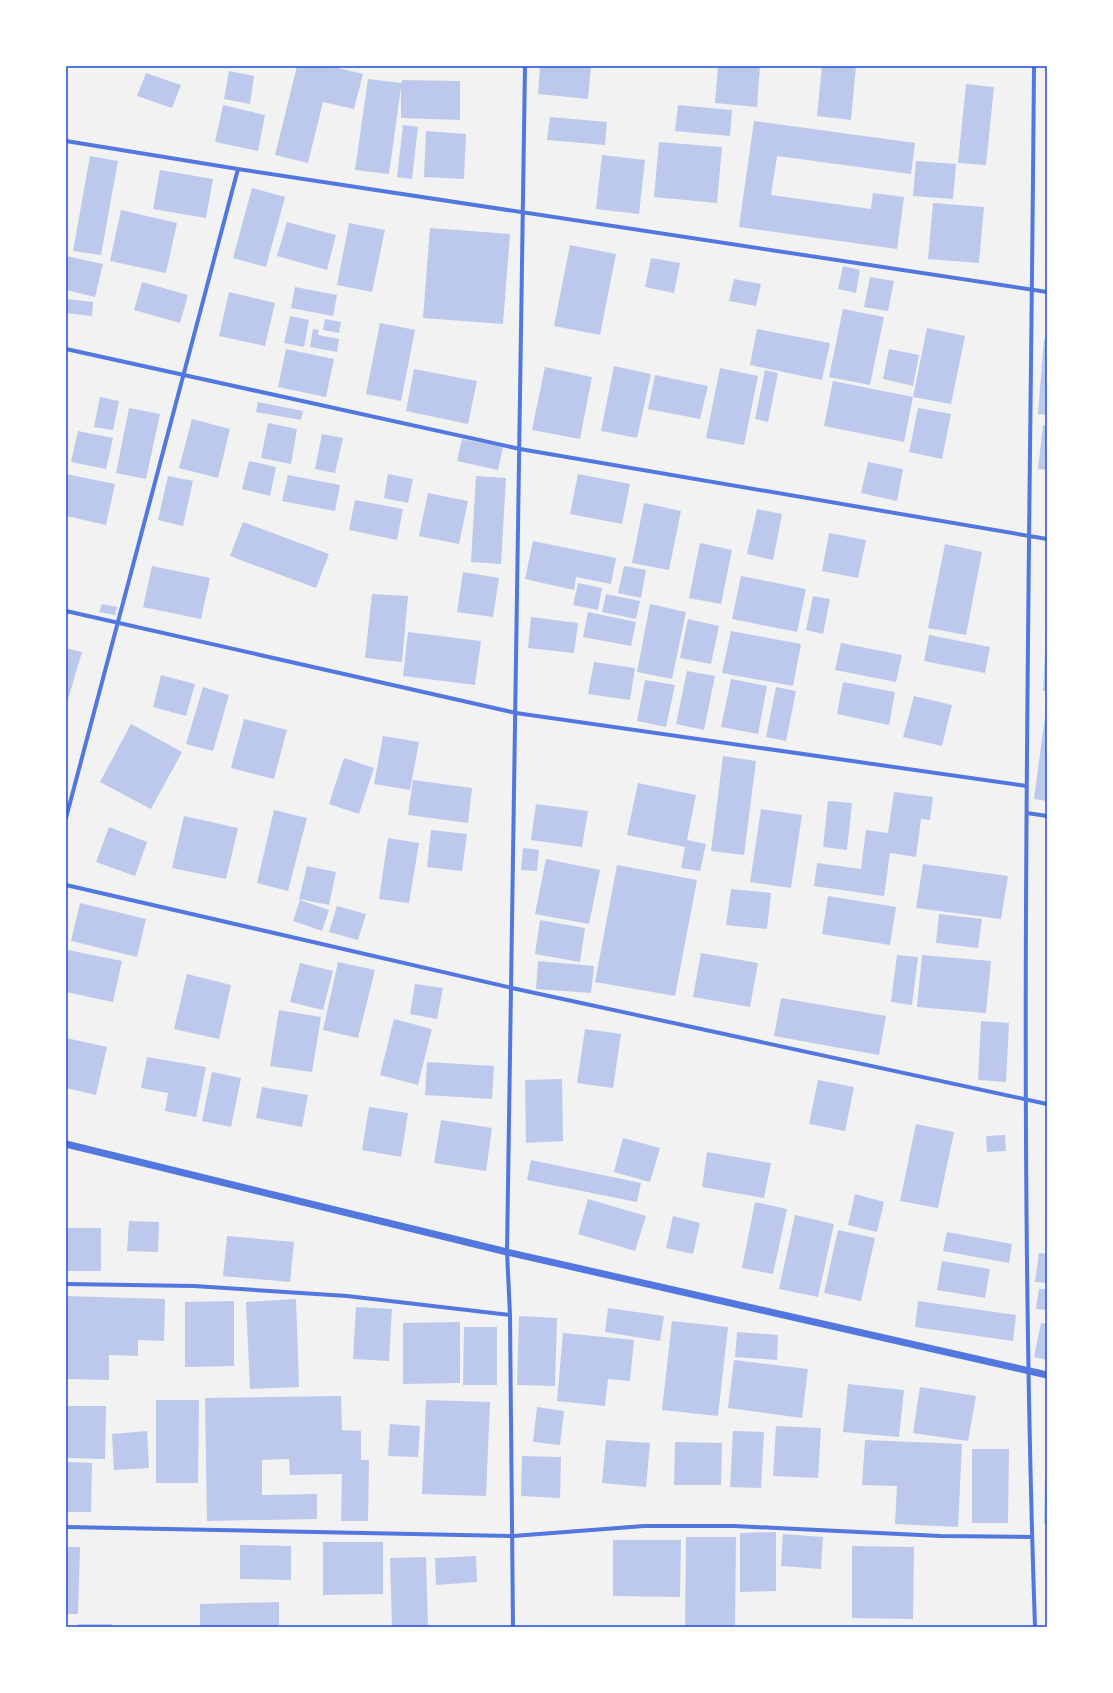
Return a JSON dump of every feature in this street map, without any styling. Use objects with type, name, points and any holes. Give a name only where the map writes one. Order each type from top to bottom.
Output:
[{"type":"street","points":[[513,1627],[510,1315],[507,1252],[524,212],[525,66]]},
{"type":"street","points":[[1034,66],[1027,786],[1027,1100],[1031,1537],[1035,1627]]},
{"type":"street","points":[[66,140],[238,170],[1047,292]]},
{"type":"street","points":[[66,818],[238,170]]},
{"type":"street","points":[[66,349],[520,449],[1047,539]]},
{"type":"street","points":[[66,611],[516,713],[1027,786]]},
{"type":"street","points":[[1027,813],[1047,816]]},
{"type":"street","points":[[66,885],[512,988],[1047,1104]]},
{"type":"street","points":[[66,1144],[507,1252],[1047,1375]]},
{"type":"street","points":[[66,1284],[194,1286],[332,1295],[510,1315]]},
{"type":"street","points":[[66,1527],[512,1536],[644,1526],[734,1526],[940,1536],[1031,1537]]},
{"type":"building","points":[[297,66],[330,66],[363,74],[354,109],[323,102],[308,163],[275,155]]},
{"type":"building","points":[[540,66],[591,66],[588,99],[538,94]]},
{"type":"building","points":[[718,66],[760,66],[757,107],[715,103]]},
{"type":"building","points":[[822,66],[856,66],[851,120],[817,116]]},
{"type":"building","points":[[229,71],[254,76],[250,104],[224,99]]},
{"type":"building","points":[[146,73],[181,85],[172,108],[137,96]]},
{"type":"building","points":[[368,79],[402,83],[402,80],[460,81],[460,120],[401,118],[401,87],[389,174],[355,170]]},
{"type":"building","points":[[966,84],[994,87],[986,165],[958,163]]},
{"type":"building","points":[[223,105],[265,115],[258,151],[215,142]]},
{"type":"building","points":[[678,105],[732,110],[730,136],[675,131]]},
{"type":"building","points":[[550,117],[607,122],[605,145],[547,140]]},
{"type":"building","points":[[754,121],[915,143],[911,174],[777,156],[771,195],[871,209],[873,193],[904,197],[897,249],[739,227]]},
{"type":"building","points":[[403,125],[418,127],[412,179],[397,177]]},
{"type":"building","points":[[426,131],[466,134],[464,179],[424,177]]},
{"type":"building","points":[[659,142],[722,147],[717,203],[654,197]]},
{"type":"building","points":[[602,155],[645,160],[639,214],[596,209]]},
{"type":"building","points":[[90,156],[118,161],[101,255],[73,251]]},
{"type":"building","points":[[916,161],[956,164],[953,199],[913,196]]},
{"type":"building","points":[[160,170],[213,179],[206,218],[153,209]]},
{"type":"building","points":[[252,188],[285,197],[266,267],[233,258]]},
{"type":"building","points":[[933,203],[984,207],[979,263],[928,259]]},
{"type":"building","points":[[121,210],[177,223],[166,273],[110,261]]},
{"type":"building","points":[[287,222],[336,235],[327,270],[277,256]]},
{"type":"building","points":[[349,223],[385,230],[372,292],[337,285]]},
{"type":"building","points":[[430,228],[510,234],[503,324],[423,318]]},
{"type":"building","points":[[570,245],[616,254],[600,335],[554,326]]},
{"type":"building","points":[[66,256],[103,264],[95,297],[66,290]]},
{"type":"building","points":[[651,258],[680,263],[674,293],[645,287]]},
{"type":"building","points":[[843,266],[860,270],[856,293],[838,289]]},
{"type":"building","points":[[870,277],[894,281],[888,311],[864,307]]},
{"type":"building","points":[[734,279],[761,284],[756,306],[729,301]]},
{"type":"building","points":[[142,282],[188,295],[180,323],[134,310]]},
{"type":"building","points":[[295,287],[337,295],[333,316],[291,308]]},
{"type":"building","points":[[229,292],[275,303],[265,346],[219,336]]},
{"type":"building","points":[[66,299],[93,302],[92,316],[66,313]]},
{"type":"building","points":[[843,309],[884,317],[870,385],[829,377]]},
{"type":"building","points":[[290,316],[309,320],[304,347],[284,343]]},
{"type":"building","points":[[325,319],[341,322],[339,333],[323,330]]},
{"type":"building","points":[[380,323],[415,330],[401,401],[366,394]]},
{"type":"building","points":[[927,328],[965,336],[951,404],[913,397]]},
{"type":"building","points":[[313,329],[319,330],[318,335],[339,339],[337,352],[310,347]]},
{"type":"building","points":[[757,329],[830,343],[822,380],[750,365]]},
{"type":"building","points":[[1044,339],[1047,339],[1047,415],[1038,414]]},
{"type":"building","points":[[286,349],[334,359],[326,397],[278,387]]},
{"type":"building","points":[[889,349],[919,355],[913,386],[883,379]]},
{"type":"building","points":[[614,366],[651,374],[637,438],[601,431]]},
{"type":"building","points":[[545,367],[592,377],[580,439],[532,430]]},
{"type":"building","points":[[720,368],[758,376],[744,445],[706,438]]},
{"type":"building","points":[[414,369],[477,381],[468,424],[406,411]]},
{"type":"building","points":[[765,370],[778,373],[768,422],[755,419]]},
{"type":"building","points":[[655,375],[708,386],[700,419],[648,409]]},
{"type":"building","points":[[833,381],[913,397],[904,442],[824,426]]},
{"type":"building","points":[[100,397],[119,401],[113,430],[94,427]]},
{"type":"building","points":[[258,402],[303,411],[301,420],[256,412]]},
{"type":"building","points":[[129,408],[160,414],[146,479],[116,473]]},
{"type":"building","points":[[918,408],[951,414],[942,459],[909,452]]},
{"type":"building","points":[[192,419],[230,429],[218,478],[179,468]]},
{"type":"building","points":[[268,423],[297,429],[291,464],[261,458]]},
{"type":"building","points":[[1043,425],[1047,426],[1047,470],[1038,469]]},
{"type":"building","points":[[78,431],[113,438],[106,469],[71,462]]},
{"type":"building","points":[[322,434],[343,438],[335,473],[315,469]]},
{"type":"building","points":[[462,439],[503,447],[498,470],[457,461]]},
{"type":"building","points":[[249,461],[276,467],[270,496],[242,489]]},
{"type":"building","points":[[868,462],[903,469],[897,501],[861,493]]},
{"type":"building","points":[[66,474],[115,484],[106,525],[66,516]]},
{"type":"building","points":[[388,474],[413,479],[408,503],[384,498]]},
{"type":"building","points":[[578,474],[630,484],[622,524],[570,514]]},
{"type":"building","points":[[288,475],[340,485],[335,511],[282,501]]},
{"type":"building","points":[[168,476],[193,481],[183,526],[158,520]]},
{"type":"building","points":[[476,476],[506,478],[501,564],[471,562]]},
{"type":"building","points":[[428,493],[468,501],[459,544],[419,536]]},
{"type":"building","points":[[355,500],[403,509],[397,540],[349,530]]},
{"type":"building","points":[[644,503],[681,511],[669,570],[632,563]]},
{"type":"building","points":[[757,509],[782,514],[773,560],[747,554]]},
{"type":"building","points":[[243,522],[329,554],[316,588],[230,556]]},
{"type":"building","points":[[829,533],[866,540],[858,578],[822,571]]},
{"type":"building","points":[[533,541],[616,558],[611,584],[576,577],[574,590],[525,579]]},
{"type":"building","points":[[700,543],[732,550],[721,604],[689,598]]},
{"type":"building","points":[[945,544],[982,552],[966,635],[928,628]]},
{"type":"building","points":[[152,566],[210,578],[201,619],[143,607]]},
{"type":"building","points":[[624,566],[646,570],[641,598],[618,593]]},
{"type":"building","points":[[463,572],[499,578],[493,617],[457,612]]},
{"type":"building","points":[[741,576],[806,589],[797,632],[732,619]]},
{"type":"building","points":[[578,583],[602,588],[598,610],[573,605]]},
{"type":"building","points":[[372,594],[408,596],[402,662],[365,658]]},
{"type":"building","points":[[606,594],[640,601],[636,619],[602,612]]},
{"type":"building","points":[[813,596],[830,599],[823,634],[806,630]]},
{"type":"building","points":[[102,604],[117,607],[115,615],[99,612]]},
{"type":"building","points":[[650,604],[686,612],[672,679],[637,672]]},
{"type":"building","points":[[588,612],[636,622],[631,646],[583,637]]},
{"type":"building","points":[[531,617],[578,623],[574,653],[528,648]]},
{"type":"building","points":[[688,619],[719,626],[711,664],[680,658]]},
{"type":"building","points":[[731,631],[801,644],[793,686],[722,673]]},
{"type":"building","points":[[408,632],[481,641],[475,685],[403,676]]},
{"type":"building","points":[[1046,632],[1047,691],[1043,691]]},
{"type":"building","points":[[929,635],[990,647],[985,673],[924,661]]},
{"type":"building","points":[[841,643],[902,655],[896,682],[835,670]]},
{"type":"building","points":[[66,648],[82,652],[66,706]]},
{"type":"building","points":[[594,662],[635,668],[630,700],[588,694]]},
{"type":"building","points":[[687,671],[715,676],[704,730],[676,724]]},
{"type":"building","points":[[161,675],[195,684],[186,716],[153,707]]},
{"type":"building","points":[[731,679],[767,686],[758,734],[721,727]]},
{"type":"building","points":[[645,680],[675,685],[666,727],[637,721]]},
{"type":"building","points":[[843,682],[895,692],[889,725],[837,714]]},
{"type":"building","points":[[203,687],[229,695],[213,751],[186,744]]},
{"type":"building","points":[[776,687],[796,691],[786,741],[766,737]]},
{"type":"building","points":[[914,696],[952,705],[942,746],[903,737]]},
{"type":"building","points":[[1047,709],[1047,801],[1034,799]]},
{"type":"building","points":[[244,719],[287,730],[274,779],[231,768]]},
{"type":"building","points":[[131,724],[182,752],[151,809],[100,782]]},
{"type":"building","points":[[383,736],[419,742],[410,790],[374,784]]},
{"type":"building","points":[[723,756],[756,761],[744,855],[711,851]]},
{"type":"building","points":[[344,758],[374,768],[359,814],[329,804]]},
{"type":"building","points":[[413,780],[472,788],[468,823],[408,815]]},
{"type":"building","points":[[638,783],[696,795],[687,840],[706,844],[700,871],[681,868],[685,847],[627,835]]},
{"type":"building","points":[[894,792],[933,797],[930,820],[921,819],[916,857],[890,853],[884,896],[814,886],[817,863],[861,869],[866,830],[888,833]]},
{"type":"building","points":[[828,801],[852,803],[847,850],[823,847]]},
{"type":"building","points":[[536,804],[588,811],[582,847],[531,840]]},
{"type":"building","points":[[761,809],[802,815],[791,888],[750,882]]},
{"type":"building","points":[[274,810],[307,818],[288,891],[257,883]]},
{"type":"building","points":[[184,816],[238,828],[226,879],[172,868]]},
{"type":"building","points":[[109,827],[147,842],[135,876],[96,862]]},
{"type":"building","points":[[431,830],[467,834],[462,871],[427,867]]},
{"type":"building","points":[[388,838],[419,843],[409,903],[379,899]]},
{"type":"building","points":[[523,848],[539,850],[537,871],[521,870]]},
{"type":"building","points":[[546,859],[600,870],[589,924],[535,914]]},
{"type":"building","points":[[923,864],[1008,876],[1001,919],[916,908]]},
{"type":"building","points":[[617,865],[697,880],[675,996],[595,982]]},
{"type":"building","points":[[307,866],[336,872],[329,905],[299,899]]},
{"type":"building","points":[[731,889],[771,893],[767,929],[726,925]]},
{"type":"building","points":[[828,896],[896,907],[890,945],[822,934]]},
{"type":"building","points":[[300,900],[329,910],[322,931],[293,921]]},
{"type":"building","points":[[80,903],[146,919],[137,957],[71,941]]},
{"type":"building","points":[[337,906],[366,914],[358,940],[329,932]]},
{"type":"building","points":[[939,914],[982,919],[978,948],[936,943]]},
{"type":"building","points":[[540,920],[585,928],[580,962],[535,954]]},
{"type":"building","points":[[68,950],[122,961],[113,1002],[66,992],[66,959]]},
{"type":"building","points":[[701,953],[758,963],[750,1007],[693,997]]},
{"type":"building","points":[[897,955],[918,957],[912,1005],[891,1002]]},
{"type":"building","points":[[922,955],[991,961],[986,1013],[917,1007]]},
{"type":"building","points":[[538,961],[594,966],[591,993],[536,989]]},
{"type":"building","points":[[338,962],[375,970],[358,1038],[323,1030]]},
{"type":"building","points":[[300,963],[333,971],[323,1010],[290,1002]]},
{"type":"building","points":[[187,974],[231,985],[219,1039],[174,1029]]},
{"type":"building","points":[[415,984],[443,988],[437,1019],[410,1014]]},
{"type":"building","points":[[781,998],[886,1016],[879,1055],[774,1036]]},
{"type":"building","points":[[279,1010],[321,1017],[312,1072],[270,1066]]},
{"type":"building","points":[[394,1019],[432,1029],[418,1085],[380,1075]]},
{"type":"building","points":[[981,1021],[1009,1023],[1006,1082],[978,1080]]},
{"type":"building","points":[[585,1029],[621,1034],[613,1088],[577,1083]]},
{"type":"building","points":[[66,1038],[107,1047],[96,1095],[66,1088]]},
{"type":"building","points":[[147,1057],[206,1067],[196,1117],[165,1111],[168,1093],[141,1088]]},
{"type":"building","points":[[427,1062],[494,1066],[492,1099],[425,1095]]},
{"type":"building","points":[[212,1072],[241,1078],[231,1127],[202,1121]]},
{"type":"building","points":[[562,1079],[563,1141],[526,1143],[525,1080]]},
{"type":"building","points":[[818,1080],[854,1087],[845,1131],[809,1124]]},
{"type":"building","points":[[262,1087],[308,1095],[302,1127],[256,1118]]},
{"type":"building","points":[[369,1107],[408,1113],[401,1157],[362,1150]]},
{"type":"building","points":[[441,1120],[492,1128],[486,1171],[434,1163]]},
{"type":"building","points":[[916,1124],[954,1132],[938,1208],[900,1201]]},
{"type":"building","points":[[1005,1135],[1006,1151],[987,1152],[986,1136]]},
{"type":"building","points":[[623,1138],[660,1148],[650,1182],[614,1172]]},
{"type":"building","points":[[707,1152],[771,1163],[764,1198],[702,1187]]},
{"type":"building","points":[[531,1160],[641,1183],[637,1202],[527,1180]]},
{"type":"building","points":[[855,1194],[884,1202],[877,1232],[848,1225]]},
{"type":"building","points":[[588,1199],[646,1216],[635,1251],[578,1234]]},
{"type":"building","points":[[755,1202],[787,1209],[773,1274],[742,1268]]},
{"type":"building","points":[[795,1215],[834,1224],[818,1297],[779,1289]]},
{"type":"building","points":[[673,1216],[700,1223],[693,1254],[666,1248]]},
{"type":"building","points":[[129,1221],[159,1222],[158,1252],[127,1251]]},
{"type":"building","points":[[66,1228],[101,1228],[101,1271],[66,1271]]},
{"type":"building","points":[[838,1230],[875,1238],[861,1301],[824,1293]]},
{"type":"building","points":[[947,1232],[1012,1244],[1009,1263],[943,1251]]},
{"type":"building","points":[[227,1236],[294,1242],[290,1282],[223,1276]]},
{"type":"building","points":[[1039,1253],[1047,1254],[1047,1283],[1035,1282]]},
{"type":"building","points":[[942,1261],[990,1269],[985,1298],[937,1290]]},
{"type":"building","points":[[1039,1289],[1047,1289],[1047,1310],[1036,1309]]},
{"type":"building","points":[[66,1296],[165,1299],[164,1341],[138,1340],[138,1356],[109,1355],[109,1380],[66,1379]]},
{"type":"building","points":[[296,1299],[299,1387],[250,1389],[246,1302]]},
{"type":"building","points":[[234,1301],[234,1366],[185,1367],[185,1302]]},
{"type":"building","points":[[918,1301],[1016,1315],[1013,1341],[915,1327]]},
{"type":"building","points":[[356,1307],[392,1309],[389,1361],[353,1359]]},
{"type":"building","points":[[608,1308],[664,1316],[660,1341],[605,1332]]},
{"type":"building","points":[[519,1316],[557,1318],[555,1386],[517,1385]]},
{"type":"building","points":[[672,1321],[728,1327],[718,1416],[662,1410]]},
{"type":"building","points":[[460,1322],[460,1383],[403,1384],[403,1323]]},
{"type":"building","points":[[1041,1323],[1047,1324],[1047,1360],[1034,1357]]},
{"type":"building","points":[[464,1327],[497,1327],[497,1385],[463,1385]]},
{"type":"building","points":[[737,1332],[778,1335],[777,1360],[735,1357]]},
{"type":"building","points":[[563,1333],[634,1340],[630,1381],[608,1379],[605,1406],[557,1401]]},
{"type":"building","points":[[734,1360],[808,1369],[802,1418],[728,1408]]},
{"type":"building","points":[[848,1384],[904,1390],[899,1437],[843,1432]]},
{"type":"building","points":[[920,1387],[976,1396],[968,1441],[913,1433]]},
{"type":"building","points":[[341,1396],[342,1430],[361,1431],[361,1460],[369,1460],[368,1521],[341,1521],[342,1474],[290,1475],[289,1459],[262,1460],[262,1495],[317,1494],[317,1519],[207,1521],[205,1398]]},
{"type":"building","points":[[156,1400],[199,1400],[198,1483],[156,1483]]},
{"type":"building","points":[[426,1400],[490,1402],[486,1496],[422,1494]]},
{"type":"building","points":[[66,1406],[106,1406],[105,1459],[66,1458]]},
{"type":"building","points":[[537,1407],[564,1411],[560,1445],[533,1442]]},
{"type":"building","points":[[390,1424],[420,1426],[418,1457],[388,1456]]},
{"type":"building","points":[[776,1426],[821,1428],[818,1478],[773,1476]]},
{"type":"building","points":[[147,1431],[149,1468],[114,1470],[112,1434]]},
{"type":"building","points":[[733,1431],[764,1432],[761,1488],[730,1487]]},
{"type":"building","points":[[606,1440],[650,1443],[646,1487],[602,1483]]},
{"type":"building","points":[[865,1440],[962,1444],[958,1527],[895,1524],[897,1486],[862,1485]]},
{"type":"building","points":[[675,1442],[722,1443],[721,1485],[674,1485]]},
{"type":"building","points":[[972,1449],[1009,1449],[1008,1523],[972,1523]]},
{"type":"building","points":[[522,1456],[561,1457],[560,1498],[521,1496]]},
{"type":"building","points":[[66,1462],[92,1463],[91,1512],[66,1512]]},
{"type":"building","points":[[1045,1474],[1047,1474],[1047,1524],[1044,1524]]},
{"type":"building","points":[[776,1532],[776,1591],[740,1592],[740,1533]]},
{"type":"building","points":[[783,1534],[823,1537],[821,1569],[781,1566]]},
{"type":"building","points":[[1045,1534],[1047,1534],[1046,1575]]},
{"type":"building","points":[[686,1537],[736,1537],[735,1627],[685,1627]]},
{"type":"building","points":[[613,1540],[681,1540],[680,1597],[613,1596]]},
{"type":"building","points":[[323,1542],[383,1542],[383,1594],[323,1595]]},
{"type":"building","points":[[240,1545],[291,1546],[291,1580],[240,1579]]},
{"type":"building","points":[[852,1546],[914,1547],[913,1619],[852,1618]]},
{"type":"building","points":[[66,1547],[80,1547],[78,1614],[66,1614]]},
{"type":"building","points":[[476,1556],[477,1582],[436,1585],[435,1558]]},
{"type":"building","points":[[426,1557],[428,1627],[392,1627],[390,1558]]},
{"type":"building","points":[[279,1602],[279,1627],[200,1627],[200,1604]]},
{"type":"building","points":[[78,1624],[112,1624],[112,1627],[78,1627]]}]
